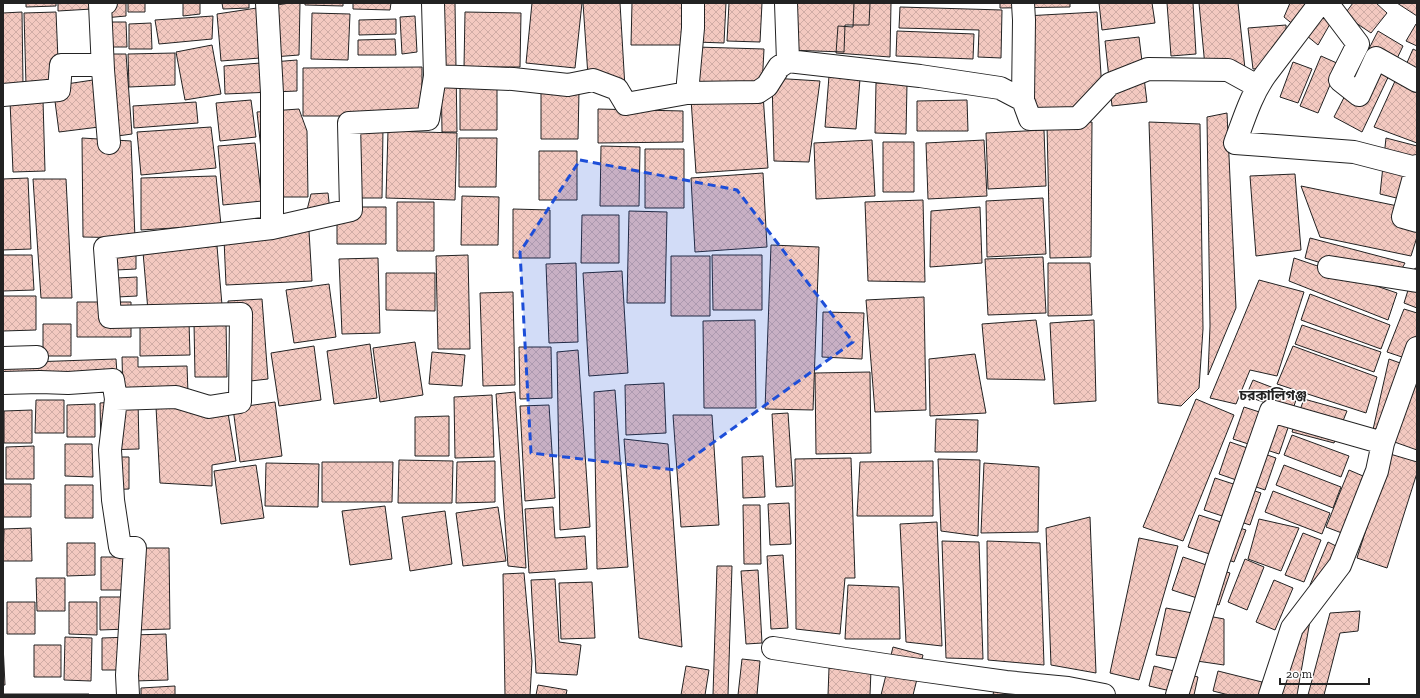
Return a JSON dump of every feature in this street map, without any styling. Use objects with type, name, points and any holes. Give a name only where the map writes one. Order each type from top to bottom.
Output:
[{"type":"street","points":[[102,3],[103,70],[109,143]]},
{"type":"street","points":[[267,3],[272,93],[272,228]]},
{"type":"street","points":[[116,399],[176,397],[209,407],[240,402],[241,314],[110,317],[105,248],[272,228],[351,210],[349,123],[428,119],[435,76],[433,3]]},
{"type":"street","points":[[687,93],[693,28],[693,3]]},
{"type":"street","points":[[786,3],[788,61]]},
{"type":"street","points":[[1023,3],[1023,100],[1030,119],[1078,118],[1110,84],[1148,69],[1228,70],[1257,86]]},
{"type":"street","points":[[1320,3],[1257,86],[1235,143],[1354,152],[1417,167],[1403,218],[1417,221]]},
{"type":"street","points":[[1327,3],[1358,44],[1340,80],[1359,94],[1376,58],[1417,80]]},
{"type":"street","points":[[435,76],[513,79],[568,85],[593,80],[618,89],[626,104],[687,93],[758,92],[767,86],[779,67],[788,61],[920,76],[1000,88],[1023,100]]},
{"type":"street","points":[[3,95],[59,90],[61,65],[94,65],[103,70]]},
{"type":"street","points":[[1329,267],[1417,281]]},
{"type":"street","points":[[1270,695],[1292,628],[1340,565],[1377,471],[1383,443],[1417,348]]},
{"type":"street","points":[[3,358],[37,357]]},
{"type":"street","points":[[3,383],[68,383],[113,380],[116,399],[110,450],[113,500],[120,547],[135,548],[127,675],[128,695]]},
{"type":"street","points":[[1177,695],[1219,560],[1271,411],[1383,443]]},
{"type":"street","points":[[773,648],[944,674],[1068,688],[1104,695]]},
{"type":"highlighted area","points":[[580,160],[737,190],[853,342],[675,470],[531,453],[520,252]]},
{"type":"building","points":[[26,3],[56,3],[56,6],[26,7]]},
{"type":"building","points":[[58,3],[92,3],[92,9],[58,11]]},
{"type":"building","points":[[103,3],[126,3],[126,16],[104,18]]},
{"type":"building","points":[[128,3],[145,3],[145,12],[128,12]]},
{"type":"building","points":[[183,3],[200,3],[200,14],[183,16]]},
{"type":"building","points":[[222,3],[249,3],[249,8],[223,9]]},
{"type":"building","points":[[290,3],[300,3],[299,55],[221,61],[217,14]]},
{"type":"building","points":[[305,3],[343,3],[343,6],[305,5]]},
{"type":"building","points":[[353,3],[391,3],[390,10],[353,9]]},
{"type":"building","points":[[440,3],[455,3],[457,132],[442,132]]},
{"type":"building","points":[[532,3],[582,3],[575,68],[526,63]]},
{"type":"building","points":[[583,3],[620,3],[625,88],[589,91]]},
{"type":"building","points":[[632,3],[684,3],[683,45],[631,45]]},
{"type":"building","points":[[698,3],[726,3],[724,43],[696,42]]},
{"type":"building","points":[[729,3],[762,3],[760,42],[727,41]]},
{"type":"building","points":[[790,3],[870,3],[869,25],[845,25],[844,52],[788,50]]},
{"type":"building","points":[[854,3],[891,3],[890,57],[836,53],[838,26],[853,27]]},
{"type":"building","points":[[1000,3],[1070,3],[1070,7],[1000,8]]},
{"type":"building","points":[[1099,3],[1152,3],[1155,23],[1102,30]]},
{"type":"building","points":[[1167,3],[1193,3],[1196,54],[1171,56]]},
{"type":"building","points":[[1199,3],[1238,3],[1245,69],[1206,77]]},
{"type":"building","points":[[1290,3],[1342,3],[1318,45],[1284,17]]},
{"type":"building","points":[[1353,3],[1376,3],[1387,13],[1371,33],[1344,15]]},
{"type":"building","points":[[1397,3],[1417,3],[1417,16]]},
{"type":"building","points":[[900,7],[1002,10],[1001,58],[978,57],[979,30],[899,28]]},
{"type":"building","points":[[22,12],[23,85],[3,85],[3,13]]},
{"type":"building","points":[[56,12],[59,84],[26,85],[24,13]]},
{"type":"building","points":[[465,12],[521,13],[520,67],[464,67]]},
{"type":"building","points":[[1097,12],[1103,106],[1031,110],[1025,16]]},
{"type":"building","points":[[312,13],[350,14],[348,60],[311,59]]},
{"type":"building","points":[[213,16],[212,39],[159,44],[155,20]]},
{"type":"building","points":[[415,16],[417,52],[402,54],[400,17]]},
{"type":"building","points":[[396,19],[396,34],[359,35],[359,20]]},
{"type":"building","points":[[104,22],[126,22],[127,47],[104,47]]},
{"type":"building","points":[[151,23],[152,49],[129,49],[129,24]]},
{"type":"building","points":[[1417,24],[1417,46],[1406,41]]},
{"type":"building","points":[[1286,25],[1287,65],[1253,69],[1248,28]]},
{"type":"building","points":[[897,31],[974,34],[973,59],[896,56]]},
{"type":"building","points":[[1378,31],[1403,46],[1362,132],[1334,117]]},
{"type":"building","points":[[1139,37],[1147,102],[1112,106],[1105,41]]},
{"type":"building","points":[[395,39],[396,55],[358,55],[358,40]]},
{"type":"building","points":[[212,45],[221,94],[185,100],[176,52]]},
{"type":"building","points":[[696,47],[764,49],[762,87],[695,85]]},
{"type":"building","points":[[1413,49],[1417,51],[1417,70],[1406,65]]},
{"type":"building","points":[[175,53],[175,85],[129,87],[128,54]]},
{"type":"building","points":[[104,54],[126,54],[132,134],[110,137]]},
{"type":"building","points":[[1321,56],[1339,64],[1318,113],[1300,106]]},
{"type":"building","points":[[297,60],[297,91],[225,94],[224,66]]},
{"type":"building","points":[[1293,62],[1312,69],[1298,103],[1280,97]]},
{"type":"building","points":[[422,67],[422,116],[303,116],[303,68]]},
{"type":"building","points":[[1401,68],[1417,74],[1417,143],[1374,127]]},
{"type":"building","points":[[829,76],[860,79],[856,129],[825,127]]},
{"type":"building","points":[[772,78],[820,81],[809,162],[774,161]]},
{"type":"building","points":[[93,80],[99,127],[59,132],[53,86]]},
{"type":"building","points":[[460,81],[497,81],[497,130],[460,130]]},
{"type":"building","points":[[876,83],[907,84],[906,134],[875,133]]},
{"type":"building","points":[[541,91],[579,91],[578,139],[541,139]]},
{"type":"building","points":[[763,94],[768,168],[696,173],[691,99]]},
{"type":"building","points":[[43,100],[45,171],[13,172],[10,101]]},
{"type":"building","points":[[251,100],[256,137],[220,141],[216,103]]},
{"type":"building","points":[[967,100],[968,131],[917,131],[917,101]]},
{"type":"building","points":[[196,102],[198,123],[134,128],[133,106]]},
{"type":"building","points":[[299,109],[307,131],[308,197],[266,197],[257,112]]},
{"type":"building","points":[[598,109],[683,111],[683,142],[598,143]]},
{"type":"building","points":[[1227,113],[1236,308],[1208,375],[1210,326],[1207,117]]},
{"type":"building","points":[[1092,122],[1091,257],[1050,258],[1047,125]]},
{"type":"building","points":[[1149,122],[1200,124],[1203,329],[1199,388],[1181,406],[1158,403]]},
{"type":"building","points":[[211,127],[216,168],[141,175],[137,132]]},
{"type":"building","points":[[356,128],[383,128],[382,198],[356,198]]},
{"type":"building","points":[[1044,130],[1046,186],[988,189],[986,133]]},
{"type":"building","points":[[388,131],[457,133],[455,200],[386,198]]},
{"type":"building","points":[[82,138],[131,141],[135,238],[83,237]]},
{"type":"building","points":[[459,138],[497,138],[496,187],[459,187]]},
{"type":"building","points":[[1386,138],[1417,146],[1417,203],[1380,194]]},
{"type":"building","points":[[872,140],[875,196],[816,199],[814,143]]},
{"type":"building","points":[[984,140],[987,196],[928,199],[926,143]]},
{"type":"building","points":[[883,142],[914,142],[914,192],[883,192]]},
{"type":"building","points":[[255,143],[262,201],[223,205],[218,146]]},
{"type":"building","points":[[601,146],[640,147],[639,206],[600,206]]},
{"type":"building","points":[[645,149],[684,149],[684,208],[645,208]]},
{"type":"building","points":[[539,151],[577,151],[577,200],[539,200]]},
{"type":"building","points":[[763,173],[767,247],[695,252],[691,178]]},
{"type":"building","points":[[1295,174],[1301,250],[1256,256],[1250,176]]},
{"type":"building","points":[[216,176],[221,225],[141,230],[141,178]]},
{"type":"building","points":[[28,178],[31,249],[3,250],[3,179]]},
{"type":"building","points":[[33,179],[66,179],[72,298],[41,298]]},
{"type":"building","points":[[1301,186],[1417,210],[1417,237],[1411,256],[1320,237]]},
{"type":"building","points":[[328,193],[330,211],[306,214],[311,194]]},
{"type":"building","points":[[462,196],[499,197],[498,245],[461,245]]},
{"type":"building","points":[[1043,198],[1046,254],[987,257],[986,201]]},
{"type":"building","points":[[923,200],[925,282],[868,281],[865,202]]},
{"type":"building","points":[[397,202],[434,202],[434,251],[397,251]]},
{"type":"building","points":[[337,207],[386,207],[386,244],[337,244]]},
{"type":"building","points":[[980,207],[982,263],[930,267],[931,211]]},
{"type":"building","points":[[513,209],[550,210],[550,258],[513,258]]},
{"type":"building","points":[[629,211],[667,212],[665,303],[627,303]]},
{"type":"building","points":[[582,215],[619,215],[619,263],[581,263]]},
{"type":"building","points":[[309,231],[312,281],[226,285],[224,239]]},
{"type":"building","points":[[1310,238],[1405,263],[1393,285],[1305,258]]},
{"type":"building","points":[[771,245],[819,247],[813,410],[765,409]]},
{"type":"building","points":[[217,246],[222,305],[148,311],[143,252]]},
{"type":"building","points":[[136,250],[136,269],[116,270],[116,251]]},
{"type":"building","points":[[3,255],[32,255],[34,290],[3,291]]},
{"type":"building","points":[[468,255],[470,349],[438,349],[436,256]]},
{"type":"building","points":[[712,255],[762,255],[762,310],[713,310]]},
{"type":"building","points":[[671,256],[710,256],[710,316],[671,316]]},
{"type":"building","points":[[1043,257],[1046,313],[988,315],[985,259]]},
{"type":"building","points":[[378,258],[380,333],[342,334],[339,259]]},
{"type":"building","points":[[1294,258],[1397,293],[1388,320],[1289,281]]},
{"type":"building","points":[[576,263],[578,342],[549,343],[546,264]]},
{"type":"building","points":[[1048,263],[1090,263],[1092,315],[1048,316]]},
{"type":"building","points":[[1415,268],[1417,269],[1417,308],[1404,303]]},
{"type":"building","points":[[622,271],[628,373],[589,376],[583,273]]},
{"type":"building","points":[[386,273],[435,273],[435,311],[386,310]]},
{"type":"building","points":[[137,277],[137,296],[117,297],[117,278]]},
{"type":"building","points":[[1259,280],[1304,292],[1277,376],[1250,370],[1236,404],[1210,398]]},
{"type":"building","points":[[329,284],[336,337],[294,343],[286,290]]},
{"type":"building","points":[[513,292],[515,385],[483,386],[480,293]]},
{"type":"building","points":[[1310,294],[1390,325],[1381,349],[1301,320]]},
{"type":"building","points":[[3,296],[36,296],[36,330],[3,331]]},
{"type":"building","points":[[924,297],[926,410],[875,412],[866,300]]},
{"type":"building","points":[[262,299],[268,379],[233,383],[228,301]]},
{"type":"building","points":[[77,302],[131,302],[131,337],[77,337]]},
{"type":"building","points":[[1404,309],[1417,313],[1417,362],[1387,352]]},
{"type":"building","points":[[823,312],[864,313],[862,359],[822,357]]},
{"type":"building","points":[[755,320],[756,408],[704,408],[703,321]]},
{"type":"building","points":[[1036,320],[1045,380],[987,379],[982,324]]},
{"type":"building","points":[[1094,320],[1096,401],[1054,404],[1050,323]]},
{"type":"building","points":[[140,322],[189,322],[190,355],[140,356]]},
{"type":"building","points":[[226,322],[227,377],[195,377],[194,323]]},
{"type":"building","points":[[43,324],[71,324],[71,356],[43,356]]},
{"type":"building","points":[[1302,325],[1381,352],[1374,372],[1295,344]]},
{"type":"building","points":[[415,342],[423,395],[380,402],[373,348]]},
{"type":"building","points":[[370,344],[377,398],[334,404],[327,351]]},
{"type":"building","points":[[314,346],[321,400],[279,406],[271,353]]},
{"type":"building","points":[[1293,346],[1377,377],[1366,413],[1277,384]]},
{"type":"building","points":[[519,347],[551,347],[552,398],[520,399]]},
{"type":"building","points":[[578,350],[590,527],[560,530],[557,352]]},
{"type":"building","points":[[432,352],[465,355],[462,386],[429,384]]},
{"type":"building","points":[[975,354],[986,413],[930,416],[929,359]]},
{"type":"building","points":[[122,357],[138,357],[138,367],[187,366],[188,393],[123,395]]},
{"type":"building","points":[[116,359],[117,374],[3,378],[3,363]]},
{"type":"building","points":[[1389,359],[1417,369],[1417,450],[1372,434]]},
{"type":"building","points":[[870,372],[871,453],[816,454],[815,373]]},
{"type":"building","points":[[1253,380],[1297,397],[1292,412],[1246,396]]},
{"type":"building","points":[[664,383],[666,433],[626,435],[625,385]]},
{"type":"building","points":[[615,390],[628,567],[597,569],[594,392]]},
{"type":"building","points":[[515,392],[526,568],[508,566],[496,394]]},
{"type":"building","points":[[492,395],[494,457],[455,458],[454,397]]},
{"type":"building","points":[[1196,399],[1234,415],[1183,541],[1143,527]]},
{"type":"building","points":[[1304,399],[1347,411],[1334,443],[1292,432]]},
{"type":"building","points":[[36,400],[64,400],[64,433],[35,433]]},
{"type":"building","points":[[138,400],[139,449],[101,450],[100,403]]},
{"type":"building","points":[[275,402],[282,456],[240,462],[233,408]]},
{"type":"building","points":[[95,404],[95,437],[67,437],[67,405]]},
{"type":"building","points":[[549,405],[555,498],[525,501],[520,406]]},
{"type":"building","points":[[156,407],[228,413],[236,461],[212,465],[212,486],[160,483]]},
{"type":"building","points":[[1244,407],[1290,422],[1279,454],[1233,439]]},
{"type":"building","points":[[32,410],[32,443],[4,443],[4,411]]},
{"type":"building","points":[[788,413],[793,486],[776,487],[772,414]]},
{"type":"building","points":[[673,415],[712,415],[719,525],[681,527]]},
{"type":"building","points":[[449,416],[449,456],[415,456],[415,417]]},
{"type":"building","points":[[936,419],[978,420],[977,452],[935,452]]},
{"type":"building","points":[[1292,435],[1349,456],[1341,477],[1284,455]]},
{"type":"building","points":[[624,439],[668,444],[682,647],[639,638]]},
{"type":"building","points":[[1230,442],[1276,458],[1265,490],[1219,474]]},
{"type":"building","points":[[65,444],[92,444],[93,477],[65,476]]},
{"type":"building","points":[[34,446],[34,479],[6,479],[6,447]]},
{"type":"building","points":[[1390,454],[1417,462],[1417,473],[1387,568],[1357,558]]},
{"type":"building","points":[[763,456],[765,497],[743,498],[742,457]]},
{"type":"building","points":[[101,457],[129,457],[129,489],[101,490]]},
{"type":"building","points":[[851,458],[855,578],[845,578],[840,634],[796,629],[795,459]]},
{"type":"building","points":[[938,459],[980,460],[978,536],[941,531]]},
{"type":"building","points":[[399,460],[453,461],[452,503],[398,503]]},
{"type":"building","points":[[495,461],[495,502],[456,503],[457,462]]},
{"type":"building","points":[[933,461],[933,516],[857,516],[860,462]]},
{"type":"building","points":[[322,462],[393,462],[392,502],[322,502]]},
{"type":"building","points":[[266,463],[319,464],[318,507],[265,506]]},
{"type":"building","points":[[984,463],[1039,467],[1038,532],[981,533]]},
{"type":"building","points":[[256,465],[264,518],[221,524],[214,471]]},
{"type":"building","points":[[1284,465],[1341,487],[1333,508],[1276,485]]},
{"type":"building","points":[[1349,470],[1370,479],[1347,535],[1326,527]]},
{"type":"building","points":[[1215,478],[1261,493],[1250,525],[1204,510]]},
{"type":"building","points":[[3,484],[31,484],[31,517],[3,517]]},
{"type":"building","points":[[65,485],[93,485],[93,518],[65,518]]},
{"type":"building","points":[[1273,491],[1330,513],[1322,534],[1265,512]]},
{"type":"building","points":[[789,503],[791,544],[770,545],[768,504]]},
{"type":"building","points":[[743,505],[760,505],[761,564],[744,564]]},
{"type":"building","points":[[385,506],[392,559],[350,565],[342,511]]},
{"type":"building","points":[[498,507],[506,561],[463,566],[456,513]]},
{"type":"building","points":[[553,507],[555,538],[585,536],[587,569],[529,573],[525,509]]},
{"type":"building","points":[[445,511],[452,564],[410,571],[402,517]]},
{"type":"building","points":[[1199,515],[1246,530],[1234,562],[1188,547]]},
{"type":"building","points":[[1090,517],[1096,673],[1051,665],[1046,528]]},
{"type":"building","points":[[1259,519],[1299,528],[1281,571],[1248,559]]},
{"type":"building","points":[[937,522],[942,646],[906,642],[900,524]]},
{"type":"building","points":[[31,528],[32,561],[3,561],[4,529]]},
{"type":"building","points":[[1303,533],[1321,540],[1304,582],[1285,575]]},
{"type":"building","points":[[1139,538],[1178,546],[1139,680],[1110,673]]},
{"type":"building","points":[[942,541],[979,542],[983,659],[946,658]]},
{"type":"building","points":[[987,541],[1040,543],[1044,665],[988,660]]},
{"type":"building","points":[[1328,542],[1346,551],[1329,592],[1310,585]]},
{"type":"building","points":[[67,543],[95,543],[95,575],[67,576]]},
{"type":"building","points":[[135,548],[169,548],[170,629],[136,630]]},
{"type":"building","points":[[783,555],[788,628],[771,629],[767,556]]},
{"type":"building","points":[[101,557],[129,557],[129,590],[101,590]]},
{"type":"building","points":[[1183,557],[1230,573],[1219,605],[1172,590]]},
{"type":"building","points":[[1245,559],[1264,567],[1247,610],[1228,602]]},
{"type":"building","points":[[717,566],[732,566],[728,695],[713,695]]},
{"type":"building","points":[[758,570],[762,643],[746,644],[741,571]]},
{"type":"building","points":[[524,573],[532,661],[530,695],[505,695],[503,574]]},
{"type":"building","points":[[36,578],[65,578],[65,611],[37,611]]},
{"type":"building","points":[[555,579],[559,642],[581,645],[577,675],[536,673],[531,580]]},
{"type":"building","points":[[1274,580],[1293,588],[1275,630],[1256,622]]},
{"type":"building","points":[[592,582],[595,638],[561,639],[559,583]]},
{"type":"building","points":[[848,585],[899,587],[900,639],[845,639]]},
{"type":"building","points":[[100,597],[128,597],[128,629],[100,630]]},
{"type":"building","points":[[7,602],[35,602],[35,634],[7,634]]},
{"type":"building","points":[[69,602],[97,602],[97,635],[69,634]]},
{"type":"building","points":[[1166,608],[1224,619],[1224,665],[1156,655]]},
{"type":"building","points":[[1360,611],[1358,631],[1340,633],[1324,695],[1308,695],[1330,613]]},
{"type":"building","points":[[1297,612],[1311,615],[1297,695],[1282,695]]},
{"type":"building","points":[[166,634],[168,680],[134,681],[132,635]]},
{"type":"building","points":[[65,637],[92,638],[91,681],[64,680]]},
{"type":"building","points":[[131,637],[131,670],[102,670],[102,638]]},
{"type":"building","points":[[3,644],[5,685],[3,685]]},
{"type":"building","points":[[34,645],[61,645],[61,677],[34,677]]},
{"type":"building","points":[[893,647],[923,655],[913,695],[881,695]]},
{"type":"building","points":[[742,659],[760,661],[757,695],[738,695]]},
{"type":"building","points":[[686,666],[709,670],[705,695],[681,695]]},
{"type":"building","points":[[1154,666],[1198,677],[1194,695],[1149,686]]},
{"type":"building","points":[[829,668],[871,670],[870,695],[828,695]]},
{"type":"building","points":[[1218,671],[1262,682],[1259,695],[1229,695],[1213,691]]},
{"type":"building","points":[[538,685],[567,690],[566,695],[536,695]]},
{"type":"building","points":[[175,686],[175,695],[141,695],[141,688]]},
{"type":"building","points":[[994,689],[1017,695],[993,695]]},
{"type":"building","points":[[89,694],[89,695],[3,695]]},
{"type":"district","name":"চরকালিগঞ্জ","points":[[1273,395]]}]
